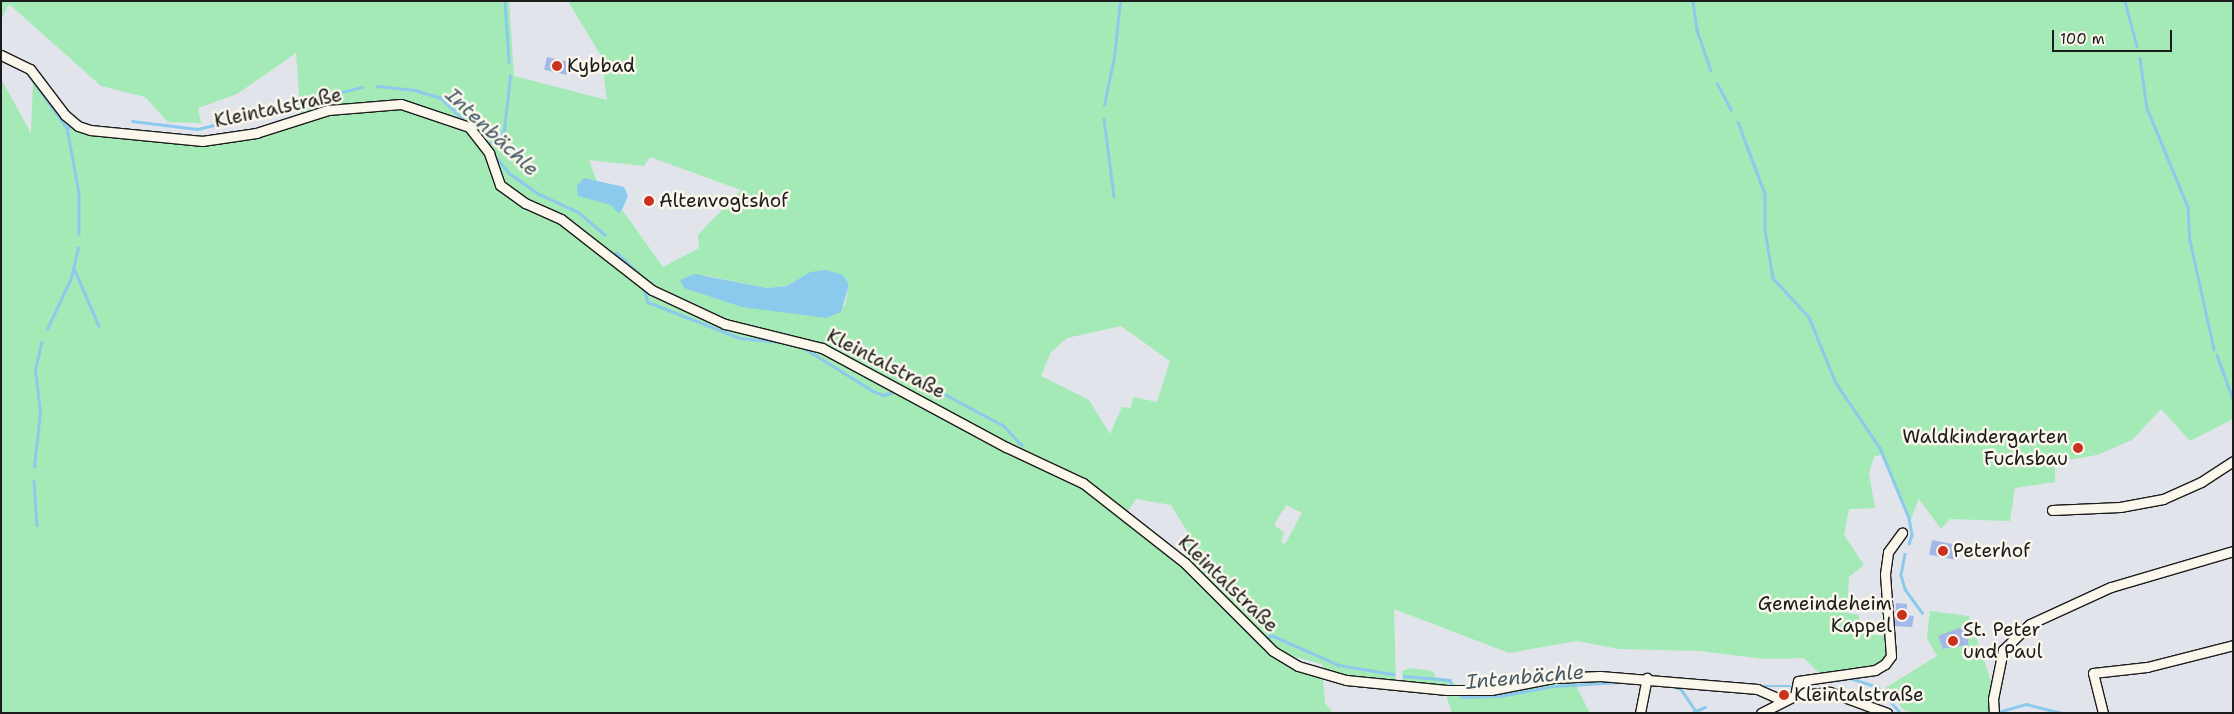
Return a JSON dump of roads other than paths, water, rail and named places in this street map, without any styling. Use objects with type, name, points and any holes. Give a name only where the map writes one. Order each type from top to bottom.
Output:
[{"type":"street","name":"Kleintalstraße","points":[[1,55],[30,69],[65,115],[78,126],[90,130],[202,141],[256,133],[328,110],[401,104],[469,127],[489,153],[500,185],[525,203],[561,219],[652,290],[725,324],[822,348],[1006,447],[1083,483],[1185,562],[1273,650],[1298,666],[1326,675],[1447,690],[1491,690],[1577,675],[1647,678],[1757,689],[1782,700]]},
{"type":"street","points":[[2052,510],[2120,507],[2163,499],[2201,482],[2233,461]]},
{"type":"street","points":[[1796,690],[1798,681],[1875,670],[1885,664],[1891,646],[1886,626],[1885,574],[1888,552],[1902,533]]},
{"type":"street","points":[[1994,712],[2003,650],[2030,624],[2111,587],[2233,551]]},
{"type":"street","points":[[2103,713],[2093,673],[2148,667],[2233,645]]},
{"type":"street","points":[[1640,713],[1647,678]]},
{"type":"street","points":[[1761,713],[1771,710],[1796,690],[1841,693],[1887,713]]},
{"type":"water","points":[[584,178],[624,187],[628,196],[622,210],[618,213],[611,205],[578,196],[577,185]]},
{"type":"water","points":[[826,270],[843,275],[849,285],[841,312],[826,318],[742,307],[684,288],[680,280],[695,274],[767,288],[787,286],[810,272]]},
{"type":"waterway","points":[[505,1],[509,62]]},
{"type":"waterway","points":[[1104,105],[1114,57],[1120,1]]},
{"type":"waterway","points":[[1693,1],[1697,30],[1711,71]]},
{"type":"waterway","points":[[2125,1],[2137,46]]},
{"type":"waterway","points":[[2140,58],[2147,108],[2188,207],[2190,240],[2214,349]]},
{"type":"waterway","name":"Intenbächle","points":[[27,72],[67,128],[70,126]]},
{"type":"waterway","points":[[487,146],[504,130],[510,76]]},
{"type":"waterway","points":[[1717,83],[1731,109]]},
{"type":"waterway","name":"Intenbächle","points":[[377,86],[415,90],[441,98],[466,122]]},
{"type":"waterway","name":"Intenbächle","points":[[132,121],[198,129],[362,87]]},
{"type":"waterway","points":[[1104,119],[1114,196]]},
{"type":"waterway","points":[[1738,122],[1765,194],[1765,230],[1773,278],[1809,317],[1836,383],[1880,448],[1909,518],[1912,535],[1909,544]]},
{"type":"waterway","points":[[67,128],[79,193],[79,234]]},
{"type":"waterway","name":"Intenbächle","points":[[493,153],[509,173],[539,194],[578,212],[605,235]]},
{"type":"waterway","points":[[47,329],[71,278],[78,248]]},
{"type":"waterway","name":"Intenbächle","points":[[616,252],[645,279]]},
{"type":"waterway","points":[[74,268],[99,326]]},
{"type":"waterway","name":"Intenbächle","points":[[643,286],[648,302],[740,338],[782,342]]},
{"type":"waterway","points":[[34,467],[40,412],[35,370],[41,343]]},
{"type":"waterway","name":"Intenbächle","points":[[804,348],[873,391],[883,395],[896,391]]},
{"type":"waterway","points":[[2217,355],[2233,399]]},
{"type":"waterway","name":"Intenbächle","points":[[903,381],[906,374],[928,385],[1004,426],[1022,445]]},
{"type":"waterway","points":[[34,481],[37,525]]},
{"type":"waterway","points":[[1905,554],[1901,575],[1905,589],[1922,612]]},
{"type":"waterway","name":"Intenbächle","points":[[1216,599],[1257,641]]},
{"type":"waterway","name":"Intenbächle","points":[[1265,641],[1271,635],[1339,665],[1393,674]]},
{"type":"waterway","name":"Intenbächle","points":[[1404,676],[1450,680],[1452,687]]},
{"type":"waterway","points":[[1832,681],[1850,678],[1878,687],[1901,713]]},
{"type":"waterway","name":"Intenbächle","points":[[1454,692],[1463,697],[1499,696],[1554,686],[1620,682]]},
{"type":"waterway","name":"Intenbächle","points":[[1673,686],[1681,689],[1695,710]]},
{"type":"waterway","points":[[1764,686],[1790,686]]},
{"type":"waterway","points":[[1998,712],[2026,704],[2062,713]]},
{"type":"waterway","name":"Intenbächle","points":[[1692,713],[1705,707]]},
{"type":"place","name":"Kybbad","points":[[557,66]]},
{"type":"place","name":"Altenvogtshof","points":[[649,201]]},
{"type":"place","name":"Waldkindergarten Fuchsbau","points":[[2078,448]]},
{"type":"place","name":"Peterhof","points":[[1943,551]]},
{"type":"place","name":"Gemeindeheim Kappel","points":[[1902,615]]},
{"type":"place","name":"St. Peter und Paul","points":[[1953,641]]},
{"type":"place","name":"Kleintalstraße","points":[[1784,695]]}]
